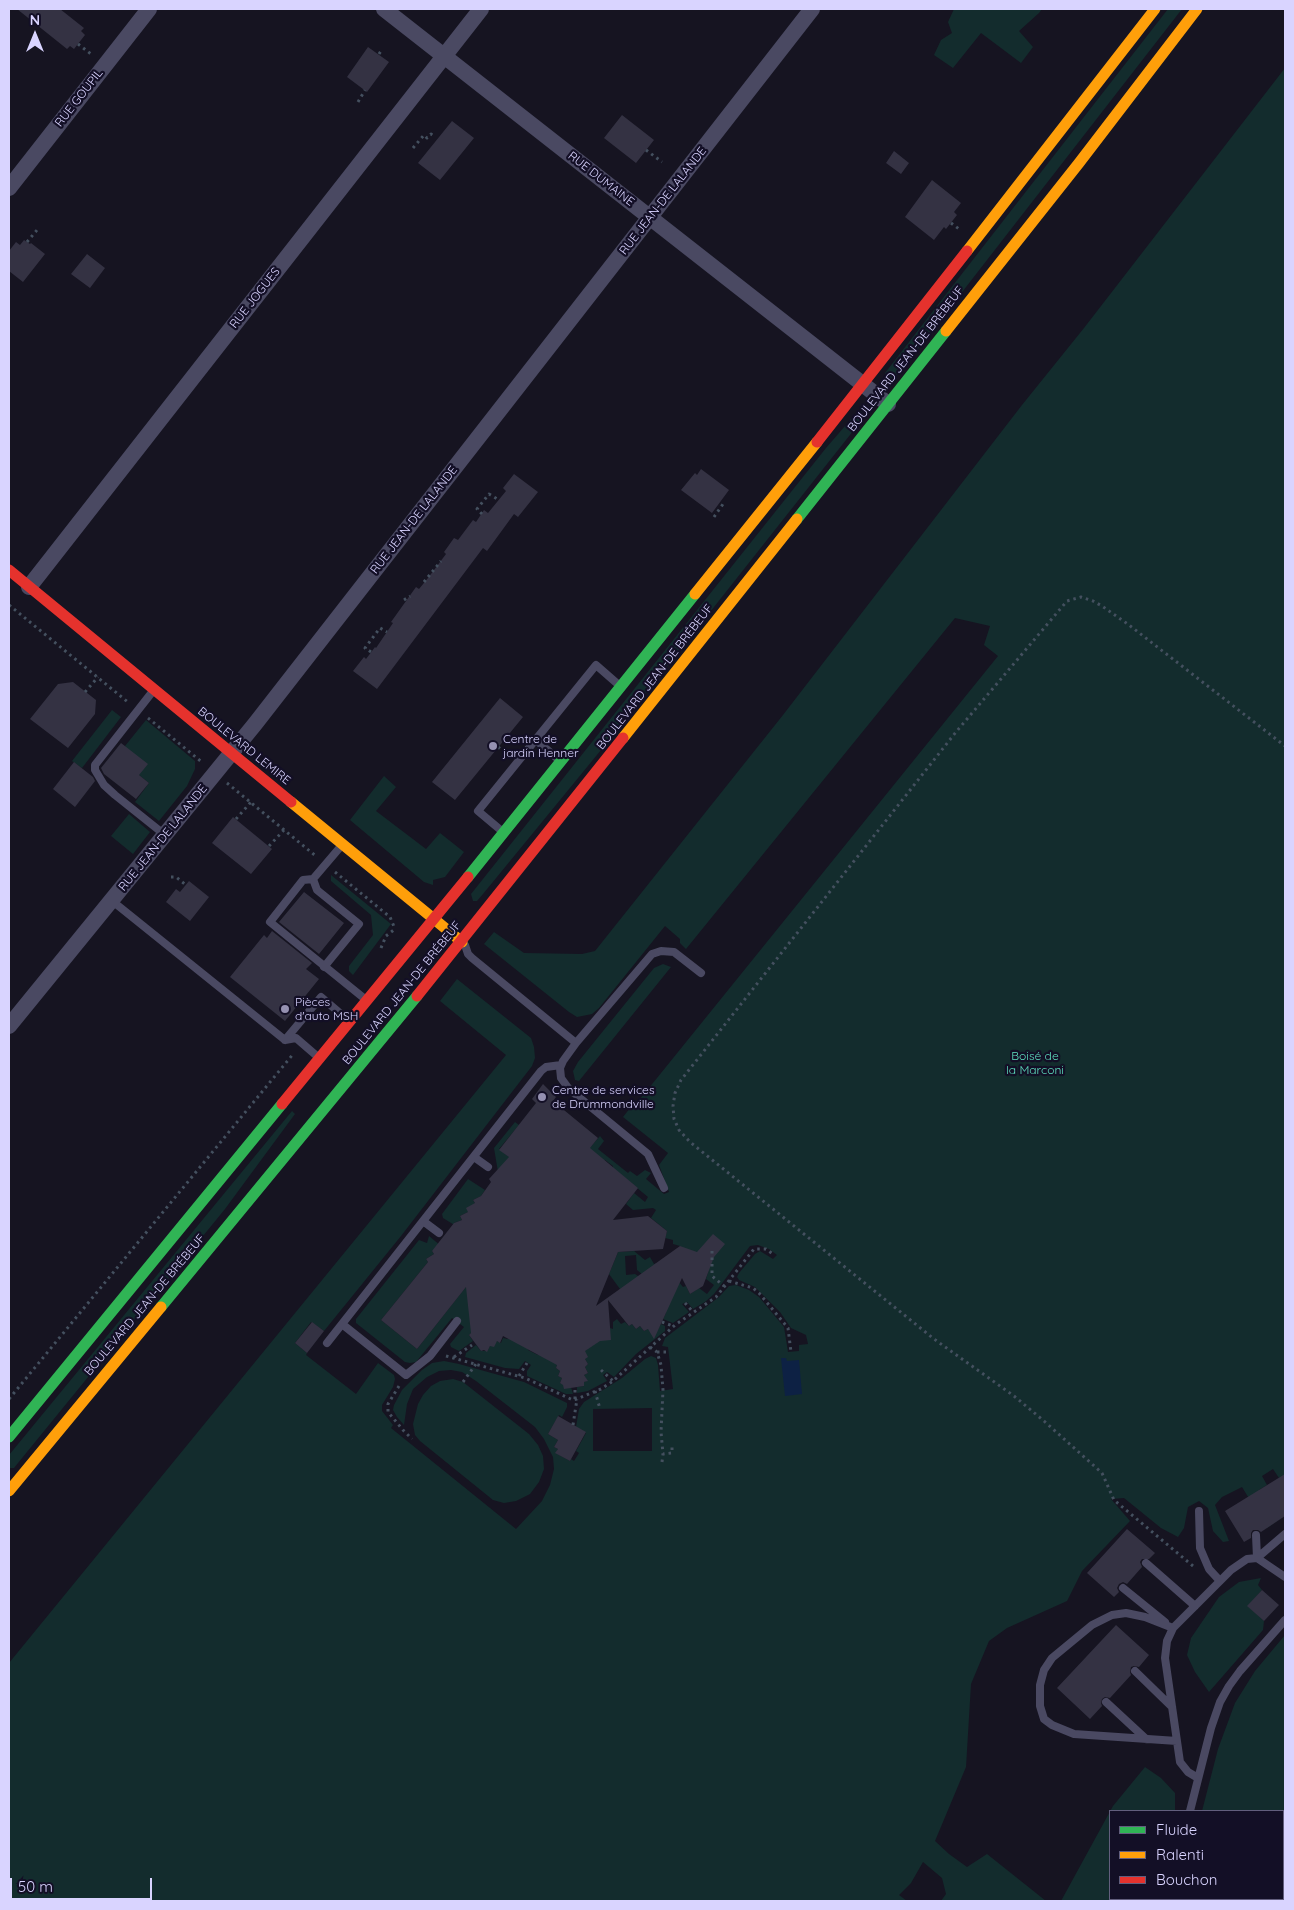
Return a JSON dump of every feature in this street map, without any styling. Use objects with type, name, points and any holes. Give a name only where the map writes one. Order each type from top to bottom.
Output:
[{"type":"main road","name":"BOULEVARD JEAN-DE BRÉBEUF","points":[[9,1437],[504,833],[864,384],[1154,9]]},
{"type":"main road","name":"BOULEVARD JEAN-DE BRÉBEUF","points":[[9,1491],[462,942],[1079,163],[1197,9]]},
{"type":"main road","name":"BOULEVARD LEMIRE","points":[[9,570],[462,942]]},
{"type":"street","name":"RUE GOUPIL","points":[[9,188],[149,9]]},
{"type":"street","name":"RUE DUMAINE","points":[[384,9],[888,404]]},
{"type":"street","name":"RUE JOGUES","points":[[29,587],[480,9]]},
{"type":"street","name":"RUE JEAN-DE LALANDE","points":[[9,1026],[232,753],[812,9]]},
{"type":"lane","points":[[504,833],[478,811],[596,665],[621,686]]},
{"type":"lane","points":[[89,774],[154,690]]},
{"type":"lane","points":[[536,740],[561,761]]},
{"type":"lane","points":[[95,765],[98,776],[109,790],[165,835]]},
{"type":"lane","points":[[343,845],[313,879],[303,880],[270,922],[366,1001]]},
{"type":"lane","points":[[313,879],[317,890],[359,924],[324,967]]},
{"type":"lane","points":[[111,900],[286,1040],[296,1038],[320,1058]]},
{"type":"lane","points":[[462,942],[468,954],[474,960],[576,1043]]},
{"type":"lane","points":[[664,1188],[648,1154],[564,1084],[560,1073],[561,1065],[576,1043],[652,954],[660,951],[674,952],[702,973]]},
{"type":"lane","points":[[286,1040],[321,997],[350,1021]]},
{"type":"lane","points":[[327,1343],[541,1071],[546,1067],[561,1065]]},
{"type":"lane","points":[[474,1157],[488,1167]]},
{"type":"lane","points":[[423,1221],[439,1233]]},
{"type":"lane","points":[[342,1324],[406,1375],[430,1356],[457,1321]]},
{"type":"lane","points":[[1199,1511],[1200,1548],[1203,1559],[1218,1583]]},
{"type":"lane","points":[[1198,1778],[1188,1772],[1180,1762],[1165,1658],[1166,1641],[1173,1628],[1232,1570],[1248,1559],[1257,1558],[1285,1534]]},
{"type":"lane","points":[[1256,1535],[1257,1558]]},
{"type":"lane","points":[[1257,1558],[1285,1577]]},
{"type":"lane","points":[[1146,1562],[1195,1606]]},
{"type":"lane","points":[[1123,1588],[1173,1628]]},
{"type":"lane","points":[[1173,1628],[1145,1617],[1126,1614],[1112,1615],[1092,1625],[1052,1658],[1044,1670],[1040,1685],[1040,1706],[1044,1719],[1062,1730],[1074,1734],[1177,1741]]},
{"type":"lane","points":[[1190,1810],[1211,1728],[1220,1702],[1229,1686],[1285,1620]]},
{"type":"lane","points":[[1135,1671],[1172,1707]]},
{"type":"lane","points":[[1106,1702],[1146,1740]]},
{"type":"path","points":[[358,102],[365,90]]},
{"type":"path","points":[[413,148],[424,135],[427,138],[431,134],[435,137]]},
{"type":"path","points":[[646,150],[662,162]]},
{"type":"path","points":[[951,223],[960,229]]},
{"type":"path","points":[[27,242],[37,230]]},
{"type":"path","points":[[482,514],[477,509],[489,494],[499,500]]},
{"type":"path","points":[[714,517],[724,504],[720,502]]},
{"type":"path","points":[[424,582],[441,561]]},
{"type":"path","points":[[404,600],[410,596]]},
{"type":"path","points":[[1218,1583],[1114,1500],[1102,1472],[1044,1421],[1014,1396],[934,1339],[690,1142],[679,1130],[674,1119],[672,1106],[681,1080],[956,732],[1067,601],[1081,597],[1102,606],[1285,746]]},
{"type":"path","points":[[9,604],[131,704]]},
{"type":"path","points":[[371,652],[365,648],[380,628],[387,632]]},
{"type":"path","points":[[85,692],[98,678]]},
{"type":"path","points":[[148,718],[197,758]]},
{"type":"path","points":[[498,747],[505,752]]},
{"type":"path","points":[[236,791],[317,857]]},
{"type":"path","points":[[236,819],[251,802]]},
{"type":"path","points":[[269,846],[284,830]]},
{"type":"path","points":[[334,872],[390,917],[395,929],[386,936],[382,947],[376,954]]},
{"type":"path","points":[[170,877],[176,877],[186,884]]},
{"type":"path","points":[[9,1399],[295,1052]]},
{"type":"path","points":[[430,1356],[453,1358],[519,1376],[576,1399],[613,1381],[673,1326],[716,1297],[754,1250],[766,1250],[774,1254]]},
{"type":"path","points":[[712,1251],[712,1276],[724,1286]]},
{"type":"path","points":[[729,1281],[753,1288],[759,1293],[788,1328],[791,1352]]},
{"type":"path","points":[[685,1303],[693,1312]]},
{"type":"path","points":[[662,1322],[673,1326]]},
{"type":"path","points":[[453,1358],[472,1345]]},
{"type":"path","points":[[650,1348],[656,1352],[669,1352]]},
{"type":"path","points":[[656,1352],[661,1365],[662,1462]]},
{"type":"path","points":[[519,1376],[527,1363]]},
{"type":"path","points":[[463,1382],[476,1364]]},
{"type":"path","points":[[601,1370],[613,1381]]},
{"type":"path","points":[[406,1375],[387,1408],[388,1412],[412,1439]]},
{"type":"path","points":[[573,1425],[576,1399],[575,1390]]},
{"type":"path","points":[[595,1391],[600,1409]]},
{"type":"path","points":[[662,1454],[672,1453],[672,1447]]},
{"type":"green space","points":[[954,9],[1042,9],[1019,31],[1033,47],[1021,63],[981,33],[953,68],[934,55],[941,40],[952,33],[948,22]]},
{"type":"green space","points":[[1168,9],[1182,9],[900,372],[892,379],[885,378],[885,373]]},
{"type":"green space","name":"Boisé de la Marconi","points":[[1285,68],[1285,1482],[1282,1476],[1279,1478],[1273,1469],[1262,1476],[1267,1485],[1259,1490],[1277,1521],[1267,1528],[1242,1487],[1222,1497],[1215,1505],[1229,1541],[1223,1542],[1213,1531],[1208,1508],[1199,1501],[1188,1507],[1184,1528],[1178,1537],[1161,1528],[1124,1498],[1111,1499],[1130,1521],[1082,1571],[1067,1601],[1007,1628],[989,1641],[971,1684],[966,1767],[935,1841],[967,1867],[987,1854],[1046,1901],[941,1901],[946,1894],[942,1878],[923,1862],[911,1883],[899,1895],[907,1901],[9,1901],[9,1663],[506,1055],[440,1001],[457,979],[531,1038],[535,1058],[532,1066],[401,1236],[324,1331],[311,1322],[295,1343],[307,1353],[306,1355],[356,1394],[378,1363],[394,1375],[393,1387],[382,1405],[382,1411],[393,1425],[391,1428],[516,1529],[542,1501],[550,1485],[554,1469],[553,1457],[544,1439],[535,1427],[476,1381],[462,1372],[451,1370],[439,1371],[427,1377],[413,1389],[407,1404],[404,1425],[393,1410],[394,1405],[402,1390],[432,1363],[444,1361],[459,1364],[524,1382],[567,1403],[562,1417],[559,1415],[548,1434],[558,1440],[554,1447],[558,1449],[556,1453],[570,1461],[571,1459],[574,1461],[579,1453],[576,1451],[586,1433],[576,1427],[579,1409],[584,1402],[622,1378],[651,1356],[656,1358],[658,1365],[660,1391],[673,1389],[668,1347],[662,1346],[665,1338],[719,1297],[729,1286],[736,1285],[749,1290],[759,1297],[784,1327],[788,1352],[799,1351],[799,1345],[808,1344],[806,1335],[791,1328],[780,1312],[755,1287],[739,1280],[737,1277],[755,1254],[760,1251],[773,1259],[777,1255],[769,1249],[758,1245],[750,1246],[714,1294],[705,1302],[693,1309],[687,1302],[682,1304],[689,1312],[673,1323],[663,1319],[666,1313],[628,1288],[620,1289],[609,1274],[618,1252],[634,1251],[645,1260],[650,1257],[654,1264],[657,1263],[683,1287],[686,1286],[690,1294],[699,1288],[707,1294],[714,1285],[706,1279],[709,1269],[680,1246],[673,1244],[673,1240],[665,1238],[667,1231],[651,1218],[656,1210],[653,1208],[633,1210],[626,1204],[634,1193],[645,1202],[648,1197],[613,1166],[605,1160],[601,1162],[587,1151],[600,1136],[604,1141],[598,1149],[628,1173],[630,1171],[637,1176],[645,1170],[651,1173],[646,1179],[664,1194],[669,1192],[659,1165],[668,1153],[623,1117],[634,1103],[636,1104],[998,656],[984,645],[990,626],[955,618],[686,949],[680,943],[680,939],[665,926],[599,1008],[592,1014],[577,1017],[569,1012],[484,944],[494,932],[524,953],[582,954],[595,951],[783,715],[1022,405],[1084,328]],"holes":[[[636,1255],[637,1270],[643,1275],[626,1275],[625,1256]],[[652,1408],[652,1451],[593,1451],[593,1409]]]},
{"type":"green space","points":[[858,411],[862,411],[864,415],[861,421],[601,750],[483,894],[477,901],[473,901],[471,894],[826,448]]},
{"type":"green space","points":[[112,710],[121,717],[82,768],[72,761]]},
{"type":"green space","points":[[146,720],[195,761],[195,769],[187,786],[159,821],[135,802],[149,783],[139,775],[125,746]]},
{"type":"green space","points":[[384,776],[396,787],[376,811],[426,849],[440,833],[464,852],[445,877],[433,880],[433,885],[424,882],[350,820]]},
{"type":"green space","points":[[129,814],[150,832],[133,854],[111,836]]},
{"type":"green space","points":[[331,875],[391,924],[353,975],[349,971],[349,966],[373,935],[371,915],[331,881]]},
{"type":"green space","points":[[663,964],[671,967],[579,1081],[575,1080],[573,1071],[578,1062],[654,968]]},
{"type":"green space","points":[[292,1111],[295,1114],[225,1209],[14,1468],[9,1468],[9,1455]]},
{"type":"green space","points":[[515,1122],[519,1125],[499,1149],[512,1159],[498,1172],[494,1148]]},
{"type":"green space","points":[[468,1179],[485,1190],[481,1196],[473,1200],[475,1203],[468,1212],[460,1216],[462,1220],[454,1223],[456,1226],[443,1218],[442,1214]]},
{"type":"green space","points":[[429,1236],[441,1246],[432,1251],[434,1254],[426,1259],[428,1262],[381,1320],[417,1349],[480,1269],[471,1333],[469,1335],[473,1341],[459,1351],[451,1347],[450,1344],[464,1327],[452,1318],[416,1362],[410,1363],[405,1362],[356,1323],[356,1319],[419,1240],[427,1243]]},
{"type":"green space","points":[[617,1319],[621,1324],[625,1322],[629,1326],[632,1324],[636,1329],[640,1326],[644,1331],[648,1329],[657,1331],[661,1324],[665,1326],[665,1331],[636,1354],[614,1377],[607,1372],[603,1375],[607,1381],[588,1391],[577,1393],[577,1387],[584,1386],[584,1382],[587,1381],[584,1375],[588,1373],[585,1367],[588,1364],[585,1359],[585,1351],[588,1340],[610,1340],[610,1328],[613,1329],[613,1322]]},
{"type":"green space","points":[[510,1334],[535,1339],[528,1350],[538,1355],[544,1345],[558,1362],[556,1368],[560,1371],[558,1376],[562,1378],[560,1383],[571,1387],[573,1394],[566,1394],[527,1376],[527,1371],[531,1365],[525,1361],[519,1369],[505,1368],[465,1357],[466,1353],[476,1345],[481,1351],[487,1351],[497,1341],[501,1343],[503,1338],[508,1339]]},
{"type":"green space","points":[[453,1379],[463,1382],[529,1434],[538,1445],[543,1456],[544,1469],[539,1482],[530,1494],[516,1501],[504,1503],[493,1500],[415,1435],[413,1424],[418,1404],[423,1395],[431,1386],[440,1381]]},
{"type":"green space","points":[[1261,1578],[1258,1585],[1262,1590],[1248,1606],[1264,1621],[1263,1630],[1209,1692],[1195,1672],[1187,1655],[1191,1638],[1219,1597],[1239,1582]]},
{"type":"green space","points":[[1285,1635],[1285,1901],[1181,1901],[1284,1900],[1284,1810],[1202,1810],[1218,1749],[1235,1703],[1255,1671]]},
{"type":"green space","points":[[1145,1767],[1161,1778],[1175,1793],[1175,1810],[1111,1810]]},
{"type":"green space","points":[[1109,1813],[1109,1900],[1154,1901],[1061,1901]]},
{"type":"water","points":[[781,1358],[786,1358],[787,1361],[799,1360],[802,1394],[785,1396]]},
{"type":"building","points":[[17,9],[60,9],[84,28],[81,31],[85,35],[74,49],[70,46],[67,49]]},
{"type":"building","points":[[368,47],[389,62],[367,92],[347,77]]},
{"type":"building","points":[[622,115],[654,140],[636,163],[604,138]]},
{"type":"building","points":[[452,121],[474,138],[440,180],[418,163]]},
{"type":"building","points":[[894,151],[909,163],[901,174],[886,163]]},
{"type":"building","points":[[932,180],[961,203],[954,212],[957,215],[934,240],[905,217]]},
{"type":"building","points":[[24,240],[45,254],[23,282],[9,271],[9,251],[16,242],[20,245]]},
{"type":"building","points":[[87,254],[105,268],[90,288],[71,274]]},
{"type":"building","points":[[701,469],[729,490],[712,513],[681,490],[695,473],[697,475]]},
{"type":"building","points":[[514,474],[538,492],[518,517],[514,514],[487,551],[483,548],[377,689],[353,671],[364,657],[366,659],[376,648],[393,623],[391,622],[416,587],[419,589],[446,554],[444,552],[454,538],[458,540],[473,520],[476,522],[484,510],[488,513],[506,491],[503,488]]},
{"type":"building","points":[[73,682],[96,700],[95,714],[68,748],[30,719],[58,684]]},
{"type":"building","points":[[500,698],[523,717],[455,800],[432,782]]},
{"type":"building","points":[[121,743],[148,764],[139,775],[149,783],[136,799],[104,774],[101,768]]},
{"type":"building","points":[[74,762],[93,777],[95,781],[75,807],[53,789]]},
{"type":"building","points":[[233,817],[272,849],[251,874],[212,843]]},
{"type":"building","points":[[189,881],[209,897],[190,921],[166,902],[176,889],[180,892]]},
{"type":"building","points":[[304,892],[344,923],[319,954],[279,922]]},
{"type":"building","points":[[272,931],[312,963],[306,969],[319,979],[285,1021],[230,977],[264,935],[267,938]]},
{"type":"building","points":[[543,1084],[556,1097],[553,1101],[598,1138],[590,1148],[638,1188],[613,1220],[648,1216],[667,1231],[663,1249],[618,1252],[596,1306],[680,1246],[697,1252],[713,1234],[725,1244],[714,1257],[703,1286],[690,1294],[682,1278],[654,1339],[648,1329],[644,1331],[640,1326],[636,1329],[632,1324],[629,1326],[608,1300],[611,1340],[600,1341],[585,1351],[588,1357],[585,1359],[588,1364],[585,1367],[588,1373],[584,1375],[588,1381],[584,1382],[584,1386],[564,1389],[560,1383],[562,1378],[558,1376],[560,1371],[556,1368],[557,1365],[503,1336],[500,1343],[497,1341],[494,1347],[490,1346],[487,1352],[481,1351],[469,1335],[471,1333],[466,1287],[417,1349],[381,1320],[428,1262],[426,1259],[434,1254],[432,1251],[454,1223],[462,1220],[460,1216],[468,1212],[466,1208],[475,1203],[473,1200],[481,1196],[491,1182],[489,1179],[509,1157],[499,1150],[536,1103],[532,1099]]},
{"type":"building","points":[[312,1322],[324,1331],[307,1353],[295,1343]]},
{"type":"building","points":[[558,1416],[586,1432],[570,1461],[555,1453],[558,1449],[554,1447],[558,1440],[548,1434]]},
{"type":"building","points":[[1285,1474],[1285,1516],[1261,1532],[1253,1530],[1251,1538],[1244,1542],[1225,1511]]},
{"type":"building","points":[[1127,1529],[1155,1553],[1149,1559],[1142,1559],[1140,1562],[1142,1567],[1127,1584],[1123,1582],[1119,1584],[1117,1588],[1119,1592],[1114,1597],[1087,1573]]},
{"type":"building","points":[[1262,1590],[1279,1605],[1264,1621],[1247,1606]]},
{"type":"building","points":[[1116,1625],[1149,1655],[1139,1667],[1131,1667],[1131,1675],[1110,1698],[1105,1697],[1102,1699],[1102,1706],[1090,1719],[1057,1688]]},
{"type":"traffic: fast","points":[[797,519],[946,331]]},
{"type":"traffic: fast","points":[[468,877],[695,594]]},
{"type":"traffic: fast","points":[[161,1307],[417,996]]},
{"type":"traffic: fast","points":[[9,1437],[282,1104]]},
{"type":"traffic: slow","points":[[967,251],[1155,9]]},
{"type":"traffic: slow","points":[[946,331],[1079,163],[1197,9]]},
{"type":"traffic: slow","points":[[695,594],[817,442]]},
{"type":"traffic: slow","points":[[623,738],[797,519]]},
{"type":"traffic: slow","points":[[291,802],[462,942]]},
{"type":"traffic: slow","points":[[9,1491],[161,1307]]},
{"type":"traffic: jam","points":[[817,442],[967,251]]},
{"type":"traffic: jam","points":[[9,570],[291,802]]},
{"type":"traffic: jam","points":[[417,996],[623,738]]},
{"type":"traffic: jam","points":[[282,1104],[468,877]]},
{"type":"place","name":"Centre de jardin Henner","points":[[493,746]]},
{"type":"place","name":"Pièces d'auto MSH","points":[[285,1009]]},
{"type":"place","name":"Centre de services de Drummondville","points":[[542,1097]]}]
